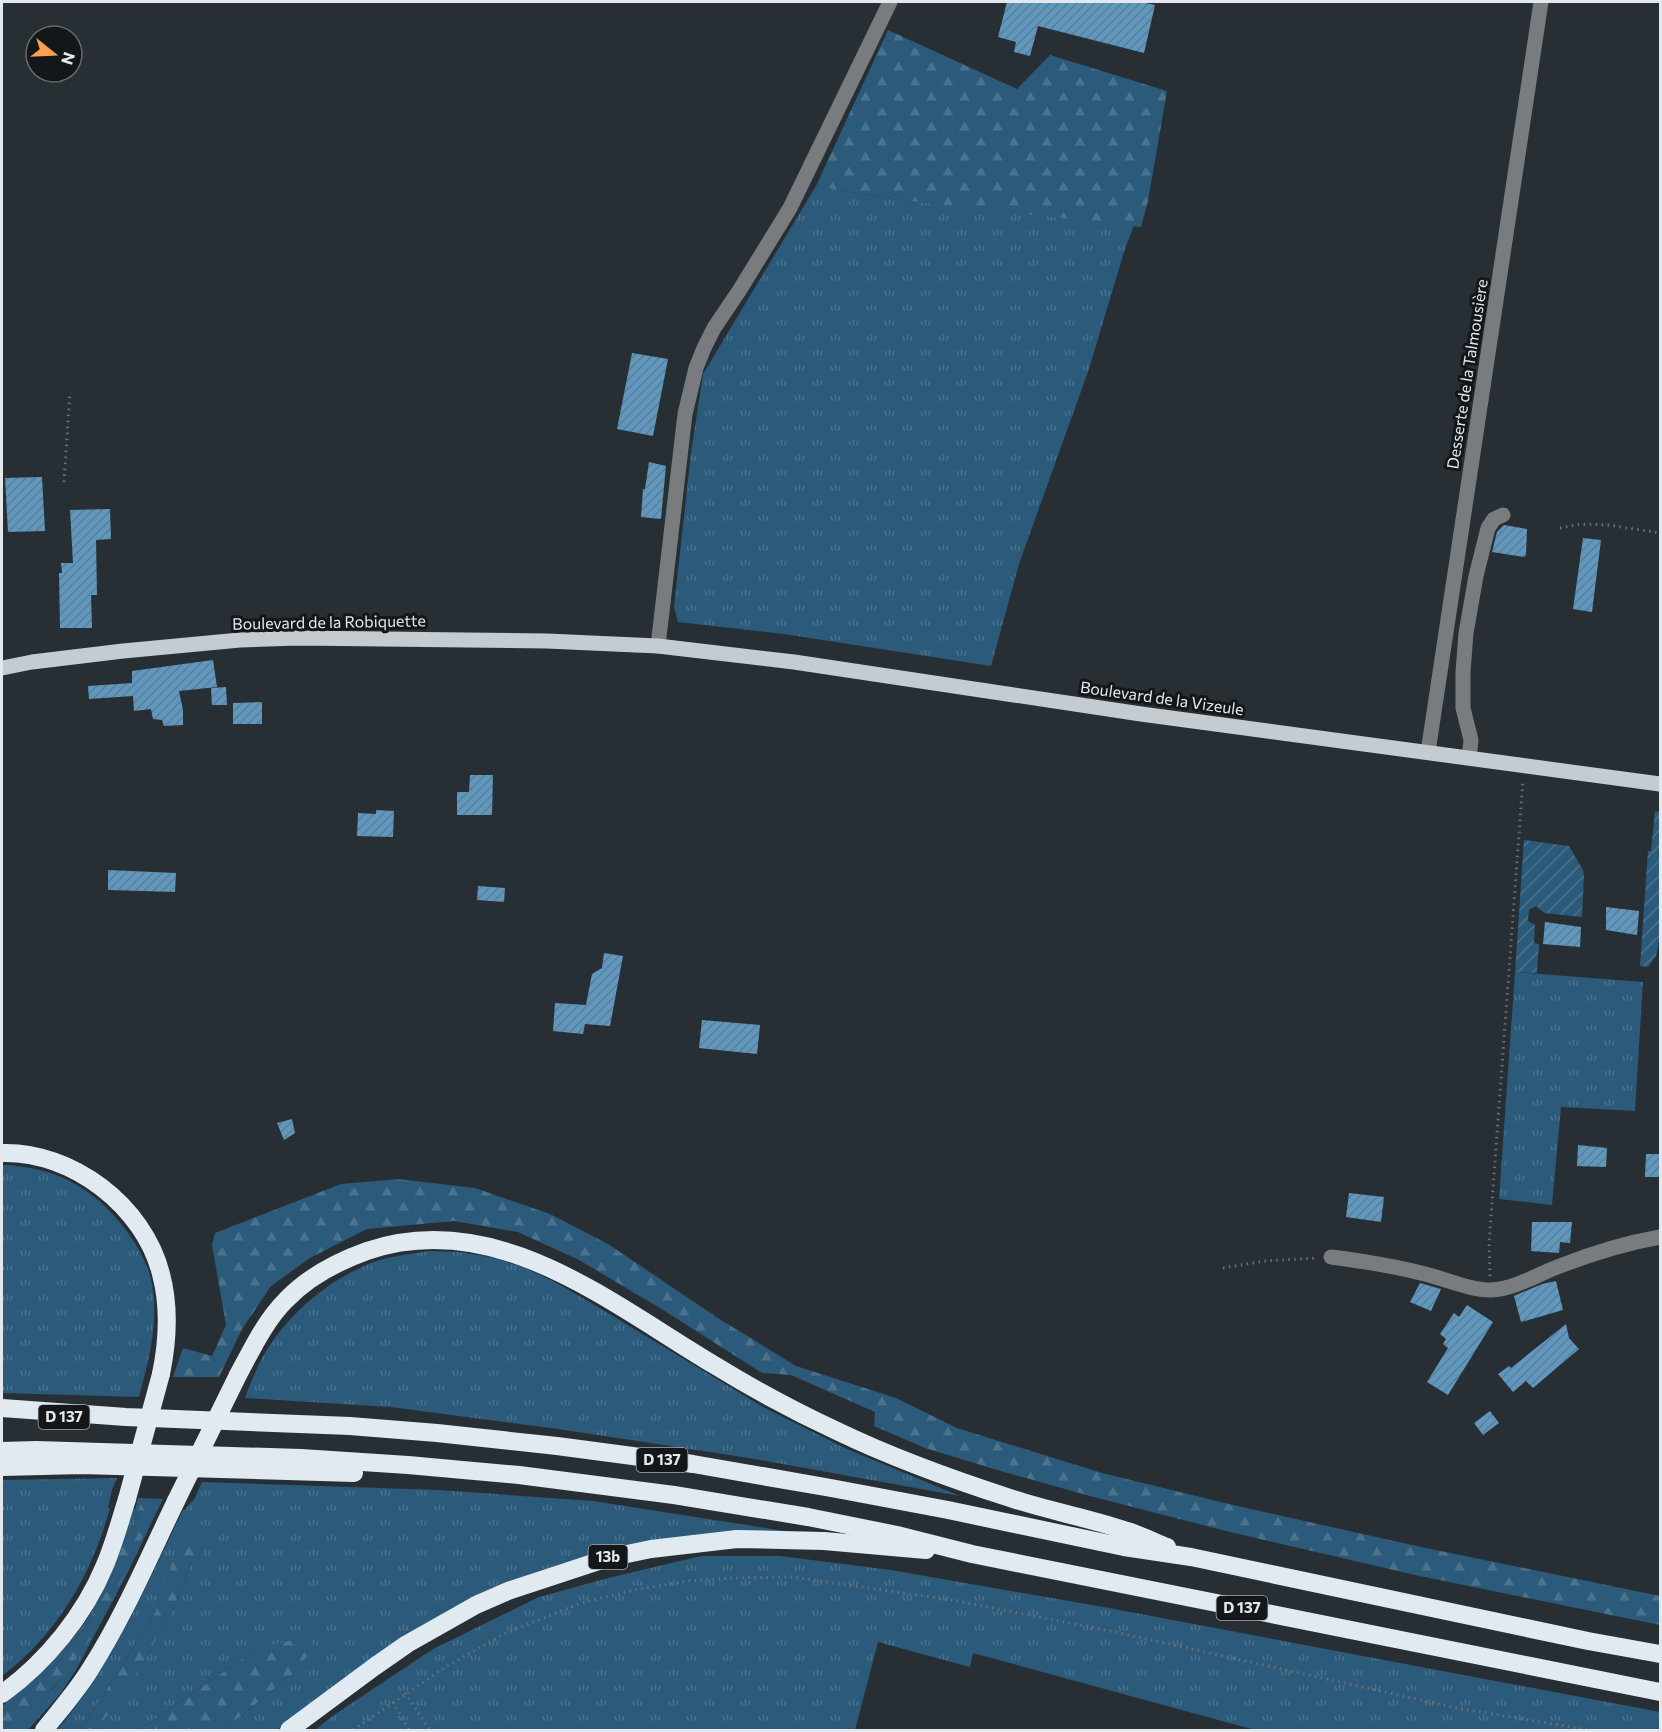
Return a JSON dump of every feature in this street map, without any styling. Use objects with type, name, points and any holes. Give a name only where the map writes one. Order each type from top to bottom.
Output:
[{"type":"highway","points":[[2,1154],[43,1158],[80,1173],[114,1198],[140,1227],[156,1258],[168,1316],[167,1344],[161,1374],[127,1499],[104,1567],[68,1629],[42,1659],[2,1694]]},
{"type":"highway","points":[[44,1731],[91,1668],[264,1327],[288,1298],[331,1267],[359,1254],[399,1242],[435,1239],[473,1242],[515,1254],[560,1273],[603,1297],[761,1392],[808,1417],[884,1452],[1011,1498],[1128,1531],[1191,1557]]},
{"type":"highway","points":[[2,1408],[126,1417]]},
{"type":"highway","name":"D 137","points":[[2,1417],[126,1417],[350,1426],[557,1446],[693,1464],[948,1510],[1124,1547],[1191,1557],[1588,1641],[1660,1654]]},
{"type":"highway","name":"D 137","points":[[2,1450],[301,1458],[408,1465],[519,1475],[674,1495],[897,1534],[972,1554],[1660,1692]]},
{"type":"highway","points":[[2,1467],[82,1465],[300,1472],[519,1475]]},
{"type":"highway","name":"13b","points":[[289,1731],[399,1650],[476,1605],[508,1591],[608,1557],[651,1549],[737,1539],[824,1541],[972,1554]]},
{"type":"main road","name":"Boulevard de la Robiquette","points":[[2,668],[123,651],[274,638],[523,641],[658,646]]},
{"type":"main road","name":"Boulevard de la Vizeule","points":[[658,646],[794,662],[1153,715],[1660,784]]},
{"type":"street","points":[[658,646],[685,414],[696,368],[714,328],[790,208],[890,2]]},
{"type":"street","name":"Desserte de la Talmousière","points":[[1428,752],[1541,2]]},
{"type":"street","points":[[1470,758],[1471,740],[1463,708],[1466,633],[1476,576],[1488,528],[1494,519],[1503,515]]},
{"type":"street","points":[[1331,1257],[1360,1260],[1490,1290],[1506,1287],[1623,1244],[1660,1237]]},
{"type":"path","points":[[64,482],[70,392]]},
{"type":"path","points":[[1560,528],[1580,524],[1608,525],[1660,533]]},
{"type":"path","points":[[1490,1290],[1490,1232],[1524,765]]},
{"type":"path","points":[[1224,1268],[1264,1261],[1331,1257]]},
{"type":"path","points":[[353,1731],[447,1665],[504,1634],[581,1603],[634,1590],[688,1581],[793,1577],[958,1601],[1120,1633],[1457,1708],[1589,1731]]},
{"type":"path","points":[[405,1693],[430,1731]]},
{"type":"path","points":[[393,1702],[409,1731]]},
{"type":"green space","points":[[888,30],[1017,89],[1050,55],[1167,91],[1148,201],[1141,227],[892,199],[816,186]]},
{"type":"green space","points":[[816,186],[892,199],[1134,225],[1089,369],[1019,564],[991,666],[784,634],[678,622],[674,607],[691,453],[703,374]]},
{"type":"green space","points":[[1655,811],[1660,812],[1660,937],[1656,956],[1648,967],[1640,966],[1648,851],[1651,851]]},
{"type":"green space","points":[[1524,840],[1569,846],[1584,876],[1582,917],[1544,913],[1536,906],[1529,910],[1528,921],[1535,925],[1534,943],[1539,944],[1537,973],[1515,972]]},
{"type":"green space","points":[[1515,972],[1643,982],[1635,1111],[1561,1107],[1552,1205],[1499,1199]]},
{"type":"green space","points":[[2,1165],[41,1170],[74,1183],[103,1205],[129,1234],[146,1264],[151,1277],[154,1298],[154,1327],[139,1397],[2,1393]]},
{"type":"green space","points":[[398,1179],[475,1188],[550,1214],[608,1244],[721,1320],[796,1366],[896,1398],[957,1428],[1102,1473],[1233,1505],[1421,1547],[1660,1596],[1660,1625],[1415,1575],[1226,1531],[1090,1496],[925,1448],[874,1426],[875,1412],[791,1375],[762,1373],[579,1260],[518,1232],[454,1221],[367,1229],[310,1258],[271,1286],[242,1329],[219,1377],[173,1377],[183,1348],[212,1356],[226,1325],[212,1245],[215,1233],[341,1184]]},
{"type":"green space","points":[[430,1251],[459,1252],[490,1257],[523,1267],[593,1304],[765,1408],[847,1449],[960,1496],[749,1458],[558,1429],[391,1407],[245,1398],[268,1348],[292,1317],[321,1291],[371,1263]]},
{"type":"green space","points":[[117,1478],[112,1490],[108,1508],[110,1508],[93,1556],[70,1601],[40,1642],[2,1676],[2,1480]]},
{"type":"green space","points":[[202,1482],[438,1490],[593,1501],[785,1531],[600,1552],[494,1589],[351,1675],[277,1730],[219,1730],[239,1718],[298,1669],[258,1648],[139,1730],[96,1730],[130,1684],[173,1609],[191,1563],[184,1531],[155,1613],[81,1730],[57,1730],[95,1679],[111,1652],[183,1510],[194,1500]]},
{"type":"green space","points":[[138,1498],[163,1499],[127,1574],[77,1668],[61,1693],[28,1730],[9,1730],[55,1686],[78,1658],[99,1623],[156,1511],[142,1503],[113,1574],[93,1614],[52,1668],[2,1713],[2,1706],[59,1655],[83,1625],[102,1592]]},
{"type":"green space","points":[[142,1502],[155,1504],[156,1511],[90,1639],[72,1666],[55,1685],[10,1730],[2,1730],[2,1713],[52,1668],[93,1614],[113,1574]]},
{"type":"green space","points":[[183,1531],[195,1533],[204,1554],[191,1563],[173,1609],[130,1685],[96,1730],[81,1730],[155,1613]]},
{"type":"green space","points":[[701,1556],[780,1556],[891,1570],[1109,1608],[1660,1712],[1660,1730],[1255,1730],[973,1653],[970,1667],[878,1642],[855,1730],[315,1730],[433,1649],[539,1597]]},
{"type":"green space","points":[[310,1636],[312,1648],[298,1669],[239,1718],[219,1730],[139,1730],[258,1648]]},
{"type":"building","points":[[1007,2],[1141,2],[1155,5],[1144,53],[1038,26],[1030,56],[1014,52],[1016,42],[998,37]]},
{"type":"building","points":[[632,353],[668,359],[653,436],[617,429]]},
{"type":"building","points":[[649,462],[666,466],[661,519],[641,517],[643,489],[645,489]]},
{"type":"building","points":[[42,477],[45,531],[8,532],[5,478]]},
{"type":"building","points":[[110,509],[111,539],[96,540],[97,595],[91,595],[92,628],[60,628],[59,573],[62,573],[61,563],[73,563],[70,510]]},
{"type":"building","points":[[1504,525],[1527,529],[1524,557],[1492,552],[1497,532]]},
{"type":"building","points":[[1583,538],[1601,540],[1592,612],[1573,609]]},
{"type":"building","points":[[213,660],[217,687],[179,691],[183,725],[164,726],[162,720],[153,719],[151,709],[134,711],[133,696],[89,699],[88,686],[132,683],[132,671]]},
{"type":"building","points":[[226,687],[227,705],[212,705],[211,688]]},
{"type":"building","points":[[262,702],[262,724],[233,724],[233,703]]},
{"type":"building","points":[[470,775],[493,775],[492,815],[457,815],[457,792],[469,792]]},
{"type":"building","points":[[376,810],[394,811],[393,837],[357,836],[358,813],[376,814]]},
{"type":"building","points":[[108,870],[176,873],[175,892],[108,890]]},
{"type":"building","points":[[478,886],[505,888],[504,902],[477,900]]},
{"type":"building","points":[[1606,907],[1639,911],[1637,935],[1606,930]]},
{"type":"building","points":[[1545,922],[1581,927],[1580,947],[1543,944]]},
{"type":"building","points":[[604,953],[623,956],[610,1026],[585,1024],[583,1034],[553,1031],[555,1003],[586,1005],[592,974],[602,968]]},
{"type":"building","points":[[702,1020],[760,1025],[757,1054],[699,1048]]},
{"type":"building","points":[[292,1119],[295,1133],[284,1140],[277,1123]]},
{"type":"building","points":[[1578,1145],[1607,1148],[1606,1167],[1577,1166]]},
{"type":"building","points":[[1646,1154],[1660,1154],[1660,1177],[1645,1177]]},
{"type":"building","points":[[1349,1193],[1384,1197],[1381,1222],[1346,1217]]},
{"type":"building","points":[[1532,1222],[1572,1222],[1570,1243],[1560,1242],[1559,1253],[1531,1251]]},
{"type":"building","points":[[1556,1281],[1563,1310],[1521,1322],[1514,1296],[1542,1284]]},
{"type":"building","points":[[1420,1283],[1441,1289],[1431,1311],[1410,1302]]},
{"type":"building","points":[[1467,1305],[1493,1322],[1448,1395],[1427,1382],[1448,1348],[1443,1344],[1446,1339],[1440,1334],[1454,1313],[1459,1317]]},
{"type":"building","points":[[1566,1324],[1569,1338],[1579,1349],[1533,1388],[1526,1381],[1513,1392],[1498,1374],[1509,1366],[1511,1368]]},
{"type":"building","points":[[1490,1411],[1499,1423],[1483,1435],[1474,1423]]}]
